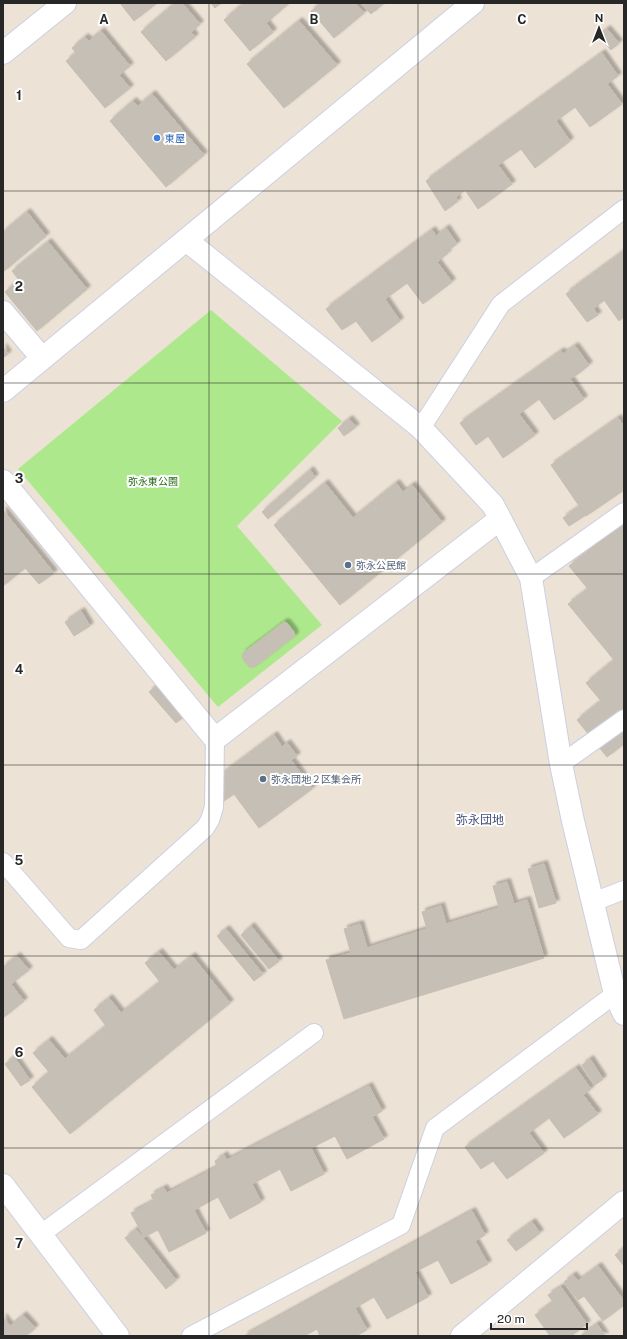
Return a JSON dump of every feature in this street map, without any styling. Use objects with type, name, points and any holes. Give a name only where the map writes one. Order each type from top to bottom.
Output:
[{"type":"street","points":[[3,53],[65,3]]},
{"type":"street","points":[[3,391],[473,3]]},
{"type":"street","points":[[186,240],[421,428],[493,505],[531,578],[561,764],[573,821],[616,994],[624,1014]]},
{"type":"street","points":[[3,312],[42,358]]},
{"type":"street","points":[[3,481],[214,738],[500,519]]},
{"type":"street","points":[[3,1185],[118,1336]]},
{"type":"street","points":[[462,1336],[624,1202]]},
{"type":"lane","points":[[421,428],[501,304],[624,209]]},
{"type":"lane","points":[[531,578],[624,512]]},
{"type":"lane","points":[[561,764],[624,719]]},
{"type":"lane","points":[[3,862],[69,938],[81,940],[205,828],[210,820],[214,807],[214,738]]},
{"type":"lane","points":[[593,902],[624,890]]},
{"type":"lane","points":[[191,1336],[401,1225],[435,1128],[616,994]]},
{"type":"lane","points":[[41,1234],[314,1033]]},
{"type":"green space","name":"弥永東公園","points":[[211,310],[342,421],[237,526],[322,625],[218,707],[18,469]]},
{"type":"building","points":[[120,3],[157,3],[134,21]]},
{"type":"building","points":[[175,3],[182,3],[200,24],[191,32],[195,37],[166,61],[141,32]]},
{"type":"building","points":[[211,3],[221,3],[215,8]]},
{"type":"building","points":[[244,3],[288,4],[266,23],[273,32],[250,51],[224,20]]},
{"type":"building","points":[[322,3],[355,3],[364,13],[334,38],[311,11]]},
{"type":"building","points":[[361,3],[384,3],[371,14]]},
{"type":"building","points":[[299,21],[337,65],[284,108],[247,64]]},
{"type":"building","points":[[607,29],[619,43],[611,50],[598,36]]},
{"type":"building","points":[[101,31],[130,66],[119,75],[130,88],[105,108],[66,61],[76,53],[72,48],[85,37],[89,41]]},
{"type":"building","points":[[602,53],[618,76],[607,84],[622,104],[590,127],[575,107],[556,121],[570,141],[535,168],[521,149],[498,165],[512,184],[478,209],[465,190],[456,197],[438,172]]},
{"type":"building","name":"東屋","points":[[152,94],[204,155],[166,187],[110,121],[133,101],[138,106]]},
{"type":"building","points":[[438,172],[458,201],[445,211],[426,181]]},
{"type":"building","points":[[27,212],[46,236],[3,272],[3,232]]},
{"type":"building","points":[[446,228],[457,244],[447,251],[436,236]]},
{"type":"building","points":[[432,230],[448,253],[437,262],[452,282],[423,304],[407,283],[385,299],[400,321],[372,342],[356,321],[342,330],[326,309]]},
{"type":"building","points":[[48,242],[87,289],[37,331],[5,292],[19,280],[12,271]]},
{"type":"building","points":[[624,251],[624,317],[619,321],[604,300],[593,309],[576,286]]},
{"type":"building","points":[[576,286],[598,315],[587,322],[566,294]]},
{"type":"building","points":[[575,346],[589,365],[578,374],[563,354]]},
{"type":"building","points":[[3,347],[8,354],[3,358]]},
{"type":"building","points":[[561,351],[578,374],[570,379],[584,399],[554,420],[539,399],[519,414],[535,435],[503,458],[488,436],[476,445],[460,423]]},
{"type":"building","points":[[618,418],[624,427],[624,490],[586,516],[551,465]]},
{"type":"building","points":[[349,419],[356,427],[344,436],[338,428]]},
{"type":"building","points":[[310,470],[315,477],[268,519],[262,512]]},
{"type":"building","name":"弥永公民館","points":[[325,483],[353,518],[396,483],[403,492],[412,485],[442,522],[340,605],[274,525]]},
{"type":"building","points":[[580,506],[586,515],[569,526],[563,518]]},
{"type":"building","points":[[3,510],[54,573],[39,584],[25,568],[3,586]]},
{"type":"building","points":[[624,523],[624,744],[607,757],[577,720],[601,701],[586,683],[614,660],[568,604],[588,589],[569,566]]},
{"type":"building","points":[[81,611],[90,626],[74,636],[65,622]]},
{"type":"building","points":[[284,622],[287,623],[294,632],[295,636],[253,668],[249,667],[242,658],[243,653]]},
{"type":"building","points":[[158,684],[185,716],[176,723],[149,692]]},
{"type":"building","name":"弥永団地２区集会所","points":[[274,735],[282,747],[287,743],[297,756],[291,760],[312,789],[259,828],[234,794],[224,801],[215,790],[224,783],[219,776]]},
{"type":"building","points":[[544,864],[556,903],[539,908],[528,869]]},
{"type":"building","points":[[507,882],[514,904],[527,900],[544,958],[344,1019],[326,960],[351,953],[344,929],[360,924],[367,948],[427,929],[422,912],[441,906],[446,924],[499,908],[493,886]]},
{"type":"building","points":[[251,926],[279,961],[269,969],[241,935]]},
{"type":"building","points":[[226,929],[263,974],[254,981],[217,936]]},
{"type":"building","points":[[159,952],[174,970],[192,956],[230,1003],[70,1134],[32,1087],[49,1072],[33,1053],[49,1040],[65,1059],[106,1026],[94,1010],[109,998],[121,1013],[160,982],[145,963]]},
{"type":"building","points":[[17,956],[29,970],[11,984],[24,1001],[3,1018],[3,967]]},
{"type":"building","points":[[14,1057],[30,1080],[21,1086],[5,1064]]},
{"type":"building","points":[[590,1059],[603,1079],[595,1085],[582,1065]]},
{"type":"building","points":[[576,1068],[591,1089],[583,1095],[598,1114],[564,1138],[549,1118],[529,1133],[544,1153],[507,1179],[493,1161],[481,1169],[465,1147]]},
{"type":"building","points":[[369,1086],[382,1111],[372,1117],[384,1139],[347,1159],[335,1136],[311,1148],[324,1174],[291,1191],[280,1169],[252,1184],[261,1202],[230,1219],[218,1197],[194,1210],[206,1233],[169,1252],[158,1230],[144,1237],[131,1213],[154,1201],[151,1195],[164,1188],[167,1193],[217,1167],[215,1161],[224,1155],[227,1160]]},
{"type":"building","points":[[472,1211],[485,1235],[475,1241],[488,1264],[451,1284],[438,1260],[415,1272],[428,1297],[387,1319],[374,1297],[355,1308],[367,1330],[356,1336],[320,1336],[317,1329],[304,1336],[244,1336]]},
{"type":"building","points":[[532,1222],[540,1233],[516,1251],[507,1240]]},
{"type":"building","points":[[136,1229],[176,1280],[166,1289],[125,1238]]},
{"type":"building","points":[[624,1248],[624,1266],[615,1255]]},
{"type":"building","points":[[598,1266],[624,1301],[624,1305],[603,1321],[584,1296],[578,1300],[564,1282],[573,1275],[578,1281]]},
{"type":"building","points":[[561,1287],[587,1324],[571,1336],[550,1336],[535,1315],[553,1302],[548,1295]]},
{"type":"building","points":[[23,1315],[35,1328],[26,1336],[3,1336],[3,1317],[10,1326]]},
{"type":"building","points":[[597,1324],[605,1336],[580,1336]]},
{"type":"place","name":"東屋","points":[[157,138]]},
{"type":"place","name":"弥永公民館","points":[[348,565]]},
{"type":"place","name":"弥永団地２区集会所","points":[[263,779]]},
{"type":"district","name":"弥永団地","points":[[480,820]]}]
